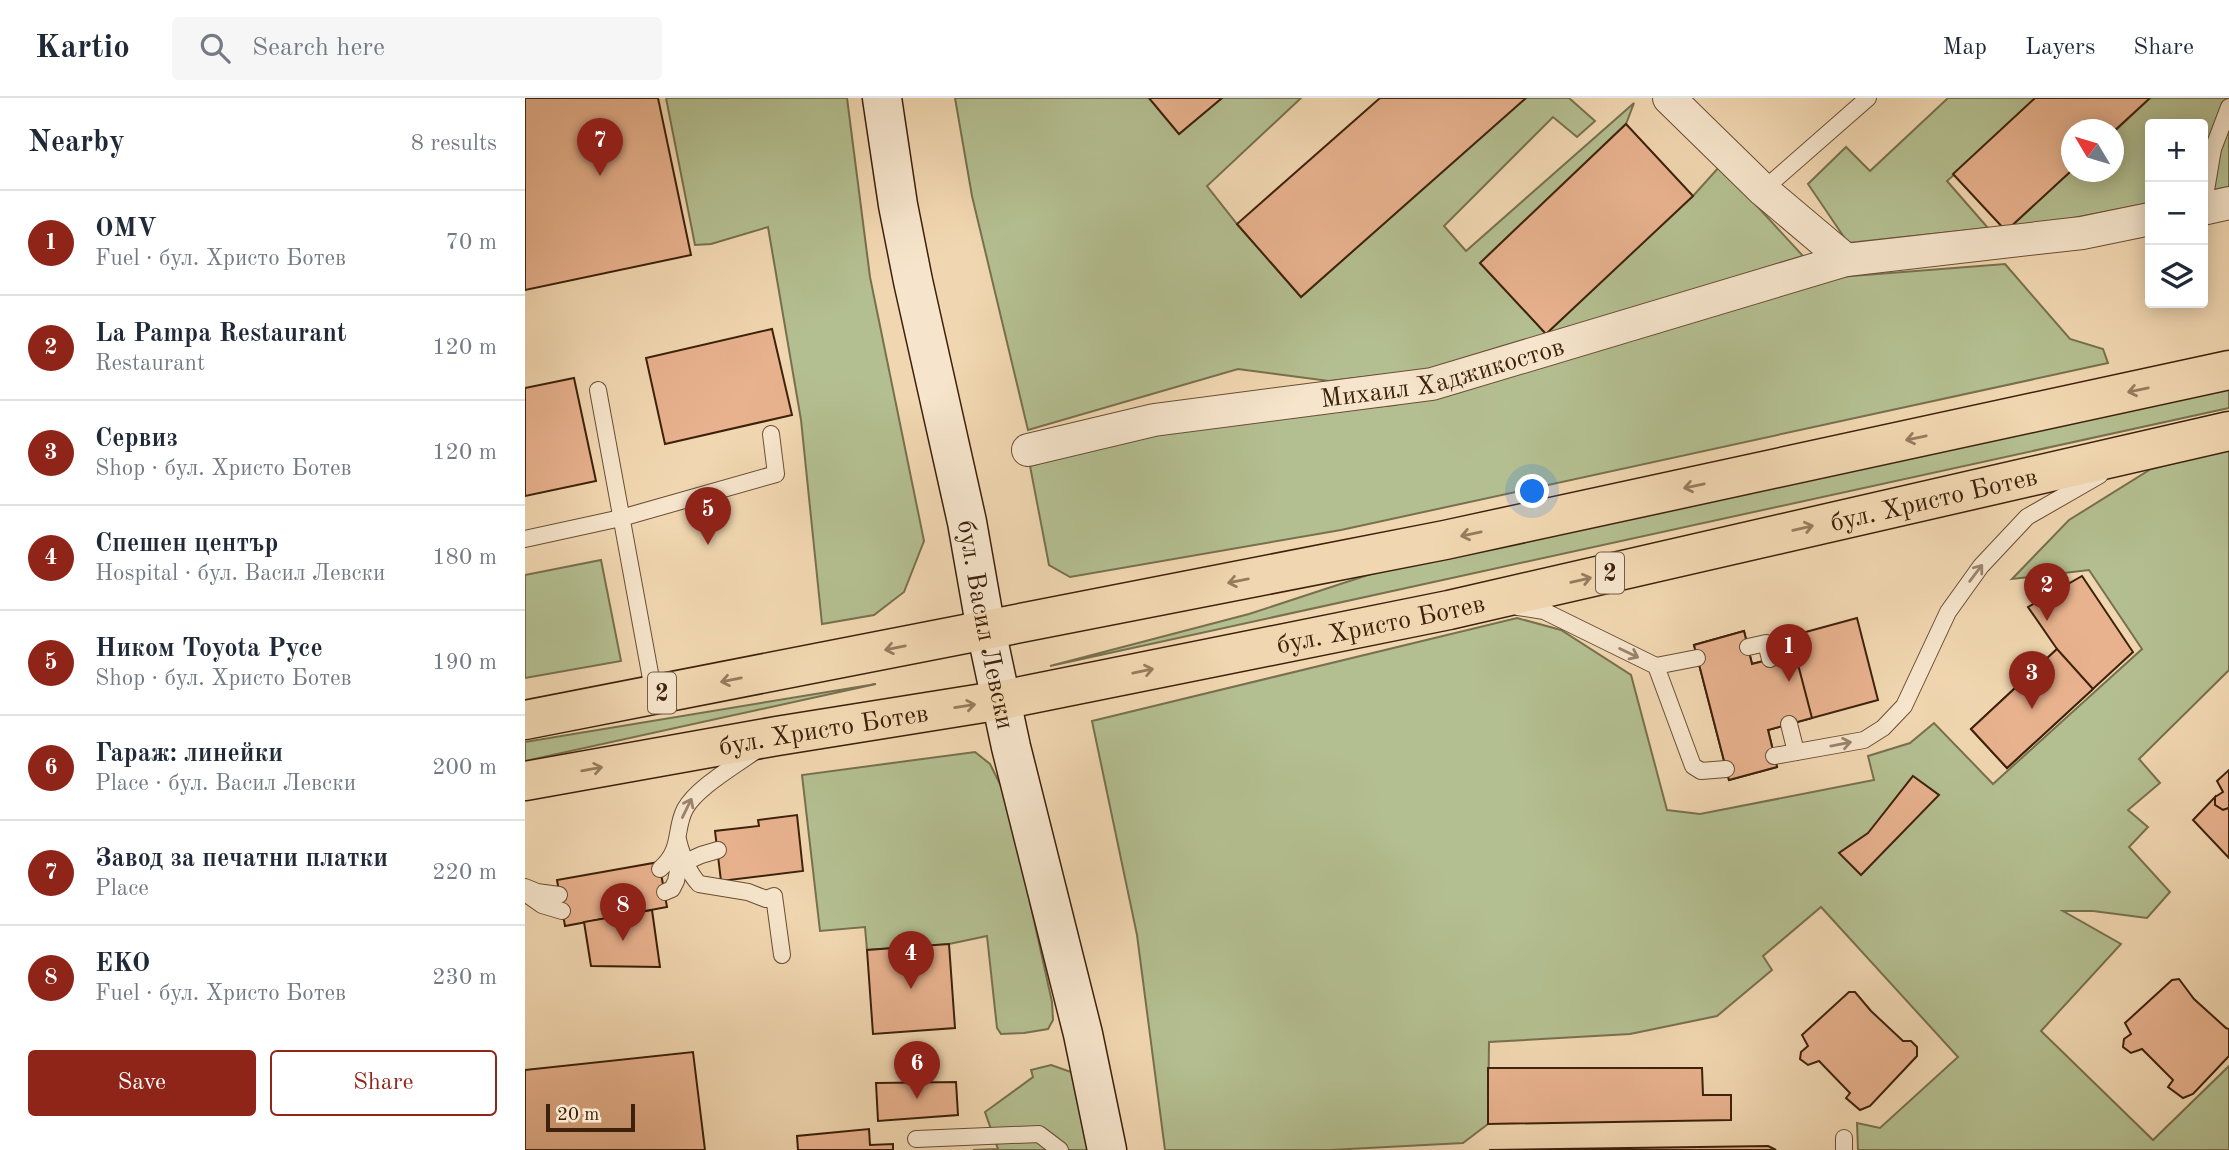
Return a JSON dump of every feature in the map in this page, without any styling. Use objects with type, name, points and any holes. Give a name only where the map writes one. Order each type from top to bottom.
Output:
[{"type":"highway","name":"2","points":[[525,720],[1445,540],[2229,370]]},
{"type":"highway","name":"бул. Христо Ботев","points":[[525,782],[776,736],[1002,700],[1449,610],[2229,431]]},
{"type":"main road","name":"бул. Васил Левски","points":[[882,98],[911,269],[967,522],[986,630],[1083,1034],[1107,1150]]},
{"type":"street","points":[[1668,98],[1763,190],[1846,260]]},
{"type":"street","points":[[2208,208],[2229,203]]},
{"type":"street","name":"Михаил Хаджикостов","points":[[1028,450],[1154,420],[1432,384],[1846,260],[2082,233],[2145,220]]},
{"type":"lane","points":[[1763,190],[1868,98]]},
{"type":"lane","points":[[2208,182],[2213,149],[2229,107]]},
{"type":"lane","points":[[2178,381],[2229,363]]},
{"type":"lane","points":[[598,390],[654,695]]},
{"type":"lane","points":[[525,539],[621,518],[776,474],[771,434]]},
{"type":"lane","points":[[1774,756],[1864,740],[1883,728],[1904,706],[1948,612],[1981,566],[2027,517],[2142,450]]},
{"type":"lane","points":[[1449,610],[1508,606],[1544,611],[1655,666],[1697,658]]},
{"type":"lane","points":[[1748,647],[1766,643],[1770,659]]},
{"type":"lane","points":[[1655,666],[1693,766],[1701,771],[1726,769]]},
{"type":"lane","points":[[1789,724],[1796,752]]},
{"type":"lane","points":[[665,892],[672,889],[677,881],[684,811],[693,797],[776,736]]},
{"type":"lane","points":[[681,855],[661,872],[669,862],[681,855],[718,850]]},
{"type":"lane","points":[[681,855],[699,884],[748,892],[766,900],[774,896],[782,955]]},
{"type":"lane","points":[[525,887],[561,903],[542,905],[525,893]]},
{"type":"lane","points":[[916,1139],[1039,1134],[1060,1150]]},
{"type":"green space","points":[[666,98],[847,98],[870,277],[924,541],[904,592],[874,615],[822,624],[801,420],[768,227],[711,244],[695,245]]},
{"type":"green space","points":[[955,98],[1149,98],[1179,134],[1222,98],[1301,98],[1207,186],[1301,297],[1526,98],[1569,98],[1595,121],[1577,137],[1553,117],[1444,226],[1466,251],[1634,103],[1626,124],[1480,263],[1546,333],[1693,196],[1720,166],[1803,256],[1443,368],[1329,381],[1238,369],[1028,430],[972,196]]},
{"type":"green space","points":[[1948,98],[2040,98],[1947,181],[1988,228],[1848,243],[1808,184],[1846,147],[1870,171]]},
{"type":"green space","points":[[2150,98],[2229,98],[2229,187],[2208,191],[2208,119],[2145,119],[2145,204],[2006,231],[2061,180],[2124,182],[2124,123]]},
{"type":"green space","points":[[2005,264],[2070,339],[2103,349],[2108,363],[1341,530],[1070,577],[1049,565],[1030,466],[1170,426],[1395,405],[1839,277]]},
{"type":"green space","points":[[2229,388],[2229,408],[1050,666],[1249,614],[1377,572]]},
{"type":"green space","points":[[2229,449],[2229,670],[2139,759],[2160,783],[2128,810],[2148,827],[2129,847],[2170,892],[2147,918],[2093,911],[2063,911],[2121,944],[2041,1031],[2153,1140],[2229,1066],[2229,1150],[1858,1150],[1857,1123],[1880,1128],[1958,1057],[1821,907],[1763,956],[1772,970],[1717,1016],[1630,1034],[1489,1042],[1488,1124],[1463,1143],[1330,1150],[1165,1150],[1137,935],[1092,721],[1517,618],[1561,630],[1631,675],[1667,810],[1700,814],[1874,780],[1868,756],[1910,743],[1934,723],[1993,784],[2142,649],[2089,570],[2012,579],[2069,520],[2151,469]]},
{"type":"green space","points":[[601,560],[621,661],[525,678],[525,575]]},
{"type":"green space","points":[[876,684],[525,761],[525,742]]},
{"type":"green space","points":[[975,752],[990,764],[1007,798],[1052,1002],[1053,1020],[1048,1029],[1001,1034],[997,1028],[987,936],[949,944],[867,950],[865,927],[820,931],[802,775]]},
{"type":"green space","points":[[1051,1065],[1088,1078],[1101,1150],[973,1150],[998,1149],[985,1112],[1033,1077],[1031,1070]]},
{"type":"building","points":[[525,98],[658,98],[691,255],[525,290]]},
{"type":"building","points":[[1149,98],[1222,98],[1179,134]]},
{"type":"building","points":[[1380,98],[1526,98],[1301,297],[1237,224]]},
{"type":"building","points":[[2035,98],[2150,98],[2124,122],[2124,119],[2061,119],[2061,180],[2006,231],[1953,174]]},
{"type":"building","points":[[1626,124],[1693,196],[1546,334],[1480,263]]},
{"type":"building","points":[[772,329],[792,415],[665,444],[646,358]]},
{"type":"building","points":[[574,378],[596,481],[525,496],[525,388]]},
{"type":"building","points":[[2082,576],[2133,652],[2007,768],[1971,729],[2057,649],[2028,607]]},
{"type":"building","points":[[1857,618],[1878,700],[1768,730],[1777,767],[1729,780],[1694,645],[1744,631],[1752,664],[1795,653],[1791,636]]},
{"type":"building","points":[[1744,631],[1752,664],[1795,653],[1812,718],[1768,730],[1777,767],[1729,780],[1694,645]]},
{"type":"building","points":[[2057,649],[2093,689],[2007,768],[1971,729]]},
{"type":"building","points":[[2229,770],[2229,808],[2223,810],[2215,805],[2215,797],[2223,792],[2217,781]]},
{"type":"building","points":[[1913,776],[1939,795],[1861,875],[1839,853],[1868,833]]},
{"type":"building","points":[[2215,797],[2215,805],[2223,810],[2229,808],[2229,858],[2193,820]]},
{"type":"building","points":[[797,815],[803,871],[721,881],[715,831],[759,826],[758,820]]},
{"type":"building","points":[[659,862],[667,907],[565,926],[557,880]]},
{"type":"building","points":[[652,910],[660,967],[591,966],[584,922]]},
{"type":"building","points":[[949,944],[955,1028],[873,1034],[867,950]]},
{"type":"building","points":[[2179,979],[2194,999],[2229,1029],[2229,1056],[2193,1094],[2183,1098],[2168,1087],[2173,1080],[2142,1049],[2131,1053],[2123,1047],[2124,1039],[2131,1034],[2125,1023],[2172,980]]},
{"type":"building","points":[[1849,992],[1855,992],[1903,1041],[1911,1041],[1917,1047],[1917,1056],[1870,1106],[1860,1110],[1846,1098],[1850,1093],[1819,1061],[1808,1065],[1800,1059],[1801,1052],[1808,1046],[1802,1035]]},
{"type":"building","points":[[693,1052],[705,1150],[525,1150],[525,1070]]},
{"type":"building","points":[[1488,1068],[1702,1068],[1703,1095],[1731,1095],[1731,1120],[1488,1124]]},
{"type":"building","points":[[956,1082],[958,1115],[878,1121],[876,1083]]},
{"type":"building","points":[[869,1129],[870,1145],[893,1144],[893,1150],[798,1150],[797,1136]]},
{"type":"building","points":[[1768,1146],[1776,1150],[1489,1150]]},
{"type":"place","name":"Завод за печатни платки","points":[[600,176]]},
{"type":"place","name":"Ником Toyota Русе","points":[[708,545]]},
{"type":"place","name":"La Pampa Restaurant","points":[[2047,621]]},
{"type":"place","name":"OMV","points":[[1789,682]]},
{"type":"place","name":"Сервиз","points":[[2032,709]]},
{"type":"place","name":"EKO","points":[[623,941]]},
{"type":"place","name":"Спешен център","points":[[911,989]]},
{"type":"place","name":"Гараж: линейки","points":[[917,1099]]}]
